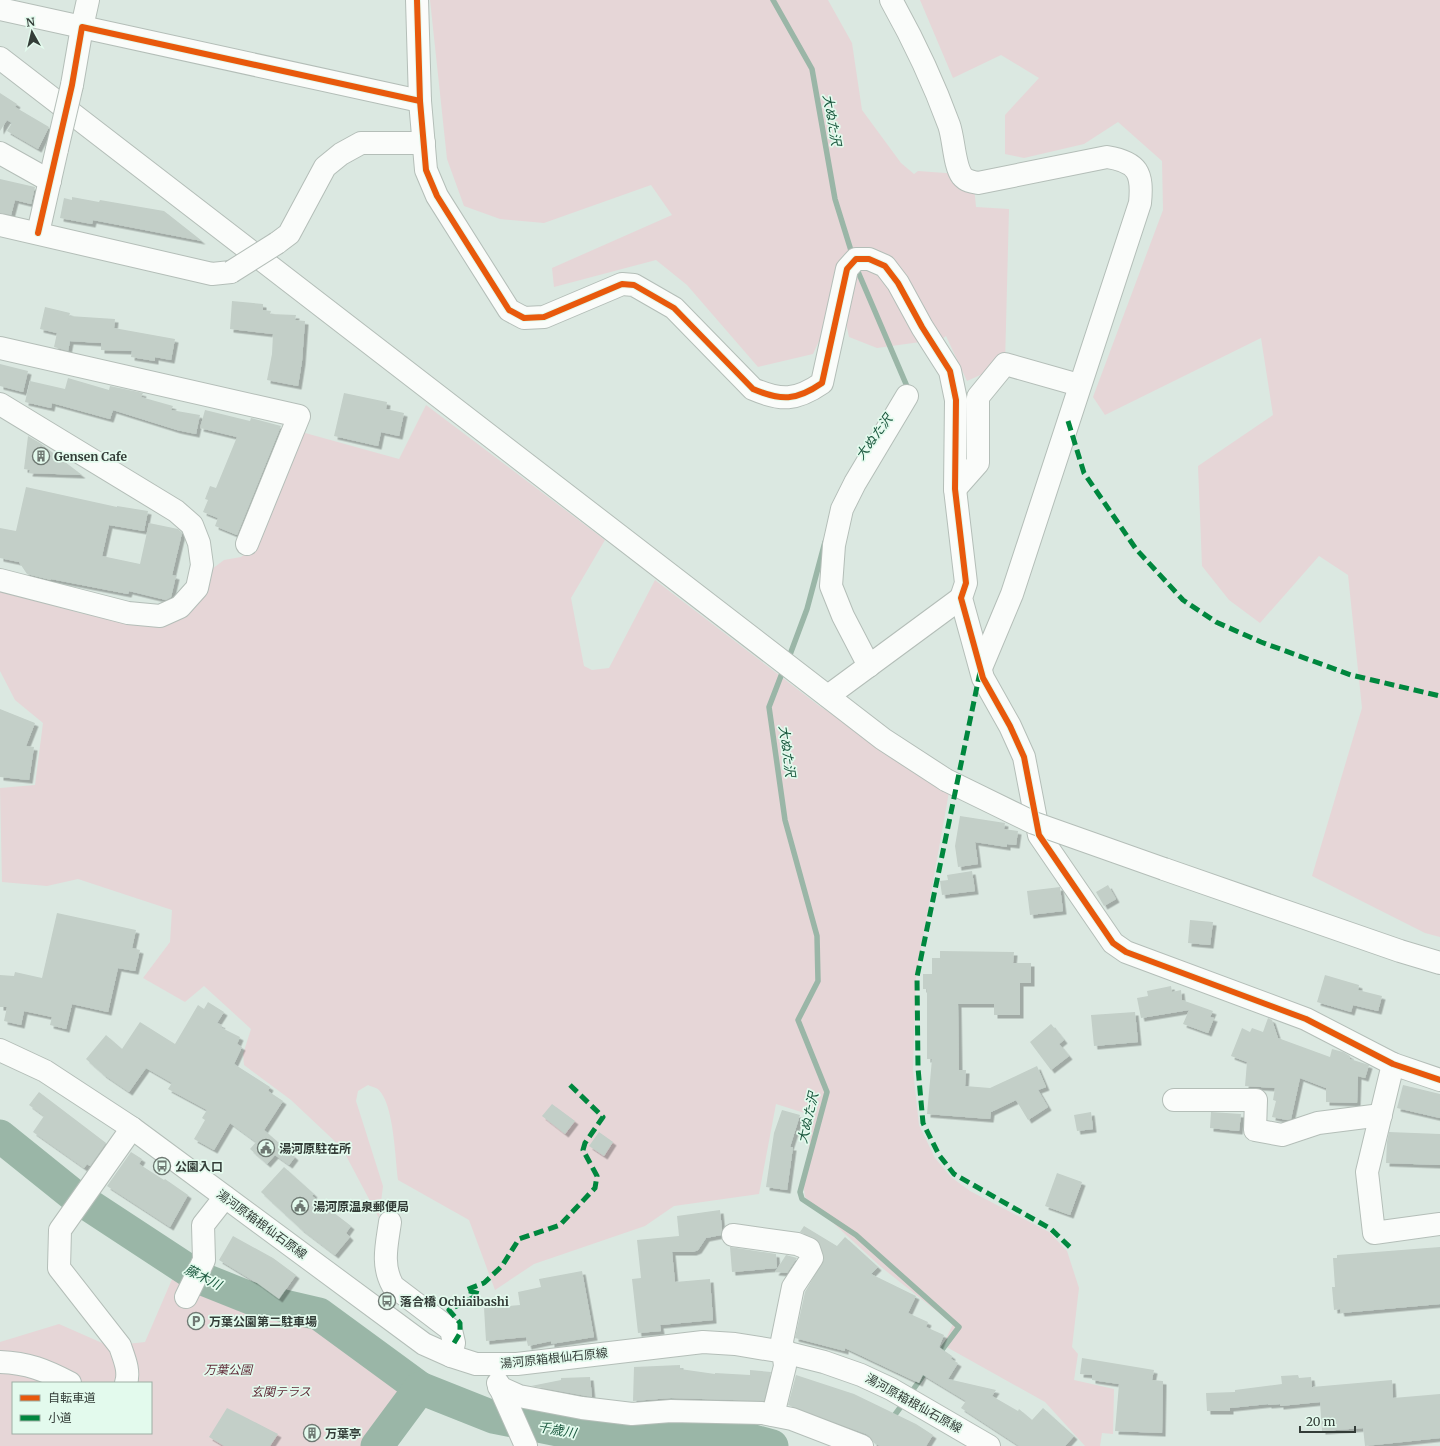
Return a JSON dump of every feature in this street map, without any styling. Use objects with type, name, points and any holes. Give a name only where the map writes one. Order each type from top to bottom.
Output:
[{"type":"street","points":[[38,233],[72,85],[88,0]]},
{"type":"street","points":[[417,0],[420,101],[426,170],[437,196],[509,310],[524,318],[544,317],[622,284],[634,285],[674,308],[753,390],[770,397],[792,398],[806,393],[822,383],[847,269],[856,259],[869,259],[885,266],[898,283],[922,327],[950,372],[956,400],[955,490],[966,583],[961,598],[983,678],[1010,726],[1024,758],[1039,835],[1113,943],[1126,952],[1306,1019],[1394,1064],[1440,1080]]},
{"type":"street","points":[[891,0],[916,44],[952,136],[962,176],[969,181],[978,184],[1107,157],[1121,159],[1133,167],[1142,182],[1140,203],[1079,385],[1012,594],[981,668]]},
{"type":"street","points":[[0,10],[420,101]]},
{"type":"street","points":[[0,58],[883,739],[946,780],[1034,823],[1400,951],[1440,963]]},
{"type":"street","points":[[0,225],[212,274],[231,272],[289,234],[325,167],[341,154],[361,143],[424,143]]},
{"type":"street","points":[[0,154],[50,181]]},
{"type":"street","points":[[0,348],[298,416],[247,544]]},
{"type":"street","points":[[955,490],[978,463],[978,397],[1005,364],[1079,385]]},
{"type":"street","points":[[869,666],[843,616],[831,586],[834,545],[842,509],[907,396]]},
{"type":"street","points":[[0,404],[176,511],[192,524],[200,543],[202,565],[197,588],[180,607],[160,616],[128,613],[0,580]]},
{"type":"street","points":[[828,696],[961,598]]},
{"type":"street","name":"湯河原箱根仙石原線","points":[[0,1050],[45,1071],[132,1128],[424,1344],[451,1356],[476,1364],[517,1364],[703,1342],[735,1344],[784,1352],[824,1362],[861,1375],[891,1389],[989,1446]]},
{"type":"street","points":[[1394,1064],[1367,1172],[1374,1234],[1440,1224]]},
{"type":"street","points":[[1174,1100],[1256,1100],[1255,1130],[1282,1135],[1318,1124],[1381,1115]]},
{"type":"street","points":[[126,1382],[128,1378],[120,1346],[59,1268],[60,1230],[132,1128]]},
{"type":"street","points":[[187,1294],[204,1260],[203,1225],[225,1197]]},
{"type":"street","points":[[390,1222],[385,1256],[386,1269],[389,1278],[393,1286],[450,1330],[454,1343],[451,1356]]},
{"type":"street","points":[[733,1236],[797,1244],[809,1249],[812,1258],[793,1287],[782,1341],[785,1366],[773,1415]]},
{"type":"street","points":[[0,1362],[17,1362],[44,1369],[68,1382]]},
{"type":"street","points":[[492,1364],[502,1392],[524,1443]]},
{"type":"street","points":[[502,1392],[582,1408],[632,1414],[672,1411],[762,1413],[792,1419],[862,1446]]},
{"type":"green space","points":[[430,0],[828,0],[852,43],[862,110],[901,163],[914,174],[918,171],[973,175],[976,207],[1009,209],[1005,364],[967,381],[946,336],[942,339],[877,348],[849,337],[840,296],[813,354],[758,367],[687,285],[656,260],[554,287],[552,268],[672,215],[651,185],[544,223],[500,219],[464,206],[447,159]]},
{"type":"green space","points":[[920,0],[1440,0],[1440,937],[1425,933],[1312,876],[1362,708],[1348,575],[1319,556],[1260,623],[1229,600],[1202,566],[1198,466],[1273,415],[1261,338],[1105,415],[1093,397],[1163,210],[1162,161],[1118,122],[1084,144],[1024,158],[1005,154],[1005,115],[1039,78],[1001,55],[953,78]]},
{"type":"green space","points":[[426,405],[605,540],[571,598],[584,666],[592,670],[609,668],[655,580],[818,705],[949,792],[916,977],[913,1070],[919,1125],[935,1158],[951,1177],[970,1191],[1049,1232],[1067,1251],[1079,1288],[1072,1347],[1078,1354],[1074,1380],[1114,1389],[1113,1434],[1102,1433],[1100,1446],[1085,1446],[1045,1402],[943,1345],[953,1324],[881,1267],[805,1197],[803,1183],[814,1116],[776,1104],[759,1194],[674,1206],[645,1226],[534,1264],[495,1290],[469,1220],[398,1180],[391,1119],[384,1098],[379,1090],[368,1085],[358,1091],[356,1101],[383,1186],[379,1218],[342,1148],[291,1100],[244,1065],[243,1054],[251,1029],[204,986],[185,1002],[143,978],[170,942],[172,910],[78,879],[47,886],[2,882],[0,788],[35,785],[43,723],[15,700],[0,671],[0,590],[80,613],[126,622],[162,624],[212,569],[224,560],[241,557],[255,546],[298,431],[399,459]]},
{"type":"green space","name":"万葉公園","points":[[176,1270],[314,1319],[420,1388],[377,1446],[0,1446],[0,1342],[59,1324],[109,1346],[145,1342]]},
{"type":"building","points":[[0,93],[17,104],[15,107],[49,127],[38,149],[7,131],[12,123],[7,120],[0,131]]},
{"type":"building","points":[[0,179],[35,187],[31,204],[15,200],[11,215],[0,213]]},
{"type":"building","points":[[72,197],[99,202],[100,200],[164,211],[202,241],[93,220],[92,224],[60,218],[64,198],[72,200]]},
{"type":"building","points":[[232,301],[263,304],[263,310],[271,311],[270,314],[296,315],[295,320],[305,321],[302,361],[298,386],[267,380],[272,354],[273,334],[230,329]]},
{"type":"building","points":[[45,307],[70,313],[69,316],[115,319],[114,328],[175,339],[171,360],[155,357],[155,361],[131,357],[132,351],[101,350],[101,343],[70,341],[68,351],[54,347],[57,333],[40,329]]},
{"type":"building","points":[[0,364],[28,371],[23,392],[0,386]]},
{"type":"building","points":[[68,378],[109,390],[110,386],[143,393],[141,397],[173,406],[171,410],[200,415],[196,434],[177,430],[113,410],[110,419],[52,403],[51,408],[25,402],[30,381],[65,389]]},
{"type":"building","points":[[344,393],[387,402],[386,409],[404,413],[399,436],[381,432],[378,446],[334,436]]},
{"type":"building","points":[[205,410],[250,421],[251,418],[281,426],[237,535],[215,526],[218,518],[203,512],[208,500],[205,499],[210,486],[216,488],[237,437],[200,428]]},
{"type":"building","name":"Gensen Cafe","points":[[28,436],[40,443],[82,475],[29,473],[30,470],[24,469]]},
{"type":"building","points":[[26,487],[117,507],[148,511],[144,531],[109,525],[102,556],[140,564],[149,523],[178,529],[182,533],[172,575],[176,576],[171,597],[166,600],[129,591],[128,594],[51,580],[27,574],[19,562],[0,558],[0,528],[16,531]]},
{"type":"building","points":[[0,709],[35,723],[26,746],[34,747],[29,780],[0,777]]},
{"type":"building","points":[[960,816],[1005,823],[1004,829],[1018,831],[1016,845],[1007,844],[1007,847],[975,842],[978,864],[958,867],[955,846]]},
{"type":"building","points":[[972,871],[975,891],[942,895],[940,881],[948,880],[947,875]]},
{"type":"building","points":[[1108,885],[1116,899],[1104,906],[1096,892]]},
{"type":"building","points":[[1060,887],[1063,911],[1030,915],[1027,891]]},
{"type":"building","points":[[57,913],[136,930],[132,948],[140,950],[135,971],[118,968],[108,1012],[72,1004],[66,1029],[50,1025],[52,1017],[24,1011],[21,1025],[4,1021],[7,1007],[0,1007],[0,975],[14,976],[15,972],[42,978]]},
{"type":"building","points":[[1190,920],[1213,922],[1210,945],[1188,943]]},
{"type":"building","points":[[940,951],[1014,952],[1013,963],[1031,963],[1031,983],[1020,983],[1020,1015],[994,1015],[994,1004],[958,1004],[959,1070],[966,1070],[965,1086],[990,1088],[1037,1066],[1046,1087],[1038,1090],[1048,1107],[1028,1120],[1016,1100],[991,1112],[990,1119],[927,1114],[932,1059],[927,1059],[927,989],[923,989],[923,974],[932,974],[932,958],[940,958]]},
{"type":"building","points":[[1325,975],[1359,985],[1358,990],[1382,996],[1378,1011],[1353,1005],[1351,1012],[1317,1002]]},
{"type":"building","points":[[1171,986],[1172,992],[1181,990],[1182,1000],[1213,1011],[1210,1017],[1214,1018],[1208,1033],[1183,1024],[1189,1010],[1141,1018],[1137,998],[1148,996],[1147,991]]},
{"type":"building","points":[[208,1002],[224,1012],[217,1023],[222,1025],[220,1027],[240,1037],[237,1044],[242,1047],[234,1064],[270,1087],[268,1091],[283,1101],[264,1130],[295,1157],[289,1165],[275,1155],[267,1164],[250,1149],[256,1142],[230,1123],[214,1150],[194,1139],[205,1120],[202,1118],[207,1110],[168,1089],[172,1083],[146,1068],[129,1092],[104,1075],[86,1059],[106,1035],[122,1049],[140,1022],[175,1044],[198,1005],[204,1009]]},
{"type":"building","points":[[1135,1012],[1138,1042],[1094,1046],[1091,1015]]},
{"type":"building","points":[[1268,1018],[1272,1020],[1278,1038],[1330,1057],[1332,1049],[1343,1052],[1350,1056],[1350,1059],[1369,1065],[1365,1078],[1358,1076],[1357,1103],[1326,1102],[1326,1088],[1300,1078],[1291,1119],[1287,1120],[1272,1117],[1276,1101],[1273,1100],[1275,1088],[1245,1086],[1247,1062],[1231,1056],[1242,1028],[1250,1032],[1252,1028],[1263,1032]]},
{"type":"building","points":[[1051,1024],[1064,1040],[1059,1044],[1069,1056],[1051,1070],[1030,1042]]},
{"type":"building","points":[[1403,1085],[1440,1094],[1440,1118],[1397,1108]]},
{"type":"building","points":[[39,1092],[106,1143],[90,1166],[87,1164],[84,1168],[33,1132],[44,1116],[29,1105]]},
{"type":"building","points":[[552,1104],[575,1121],[565,1134],[542,1116]]},
{"type":"building","points":[[782,1110],[800,1115],[790,1147],[793,1147],[787,1190],[766,1187],[774,1133]]},
{"type":"building","points":[[1091,1112],[1093,1129],[1077,1131],[1074,1115]]},
{"type":"building","points":[[1211,1112],[1241,1114],[1239,1131],[1210,1128]]},
{"type":"building","points":[[599,1132],[613,1142],[604,1156],[589,1146]]},
{"type":"building","points":[[1389,1132],[1440,1134],[1440,1165],[1386,1163]]},
{"type":"building","points":[[131,1152],[142,1159],[139,1164],[164,1180],[165,1179],[188,1195],[170,1227],[107,1186]]},
{"type":"building","points":[[284,1167],[314,1194],[312,1196],[351,1226],[346,1233],[350,1237],[335,1255],[301,1229],[261,1192]]},
{"type":"building","points":[[1057,1173],[1082,1182],[1070,1215],[1045,1206]]},
{"type":"building","points":[[720,1210],[722,1229],[721,1235],[706,1238],[698,1250],[693,1252],[672,1252],[675,1282],[710,1279],[713,1320],[660,1325],[661,1331],[638,1333],[632,1279],[641,1278],[637,1240],[679,1236],[677,1216]]},
{"type":"building","points":[[804,1226],[837,1246],[845,1237],[878,1267],[871,1274],[916,1296],[908,1313],[928,1322],[926,1327],[944,1335],[939,1347],[952,1356],[951,1359],[958,1363],[948,1379],[996,1390],[992,1396],[1018,1411],[1019,1409],[1032,1420],[1043,1408],[1074,1436],[1065,1446],[1019,1446],[961,1408],[966,1401],[923,1375],[919,1383],[845,1348],[845,1351],[795,1338],[805,1292],[824,1259],[818,1241],[800,1232]]},
{"type":"building","points":[[233,1236],[273,1258],[296,1275],[279,1299],[257,1283],[219,1260]]},
{"type":"building","points":[[730,1247],[776,1254],[777,1268],[732,1272]]},
{"type":"building","points":[[1440,1247],[1440,1304],[1341,1313],[1340,1309],[1334,1310],[1332,1287],[1335,1287],[1333,1258],[1337,1258],[1337,1255]]},
{"type":"building","points":[[786,1255],[797,1258],[787,1273],[775,1272]]},
{"type":"building","points":[[582,1271],[594,1337],[551,1344],[551,1341],[528,1346],[526,1337],[486,1341],[484,1308],[520,1305],[518,1292],[541,1287],[539,1279]]},
{"type":"building","points":[[1082,1358],[1154,1370],[1152,1380],[1163,1381],[1162,1433],[1115,1431],[1119,1384],[1092,1380],[1092,1375],[1080,1374]]},
{"type":"building","points":[[680,1365],[680,1369],[715,1374],[750,1375],[750,1370],[771,1372],[764,1401],[671,1398],[633,1401],[634,1367]]},
{"type":"building","points":[[796,1375],[854,1394],[916,1424],[933,1435],[926,1446],[880,1446],[874,1443],[866,1434],[788,1405]]},
{"type":"building","points":[[1298,1375],[1299,1378],[1311,1377],[1312,1387],[1392,1380],[1393,1398],[1440,1394],[1440,1438],[1365,1446],[1363,1428],[1322,1431],[1320,1402],[1280,1406],[1280,1404],[1268,1404],[1230,1408],[1230,1411],[1207,1411],[1206,1393],[1235,1392],[1235,1390],[1282,1384],[1281,1376]]},
{"type":"building","points":[[590,1377],[592,1397],[531,1386],[561,1380],[561,1378]]},
{"type":"building","points":[[227,1408],[278,1434],[270,1446],[224,1446],[209,1437]]},
{"type":"waterway","name":"大ぬた沢","points":[[773,0],[812,69],[835,199],[853,257]]},
{"type":"waterway","name":"大ぬた沢","points":[[856,267],[909,391]]},
{"type":"waterway","name":"大ぬた沢","points":[[788,660],[807,609],[825,542]]},
{"type":"waterway","name":"大ぬた沢","points":[[784,668],[769,707],[785,820],[817,936],[818,981],[798,1020],[827,1092],[800,1192],[802,1199],[856,1235],[959,1327],[938,1355]]},
{"type":"waterway","name":"藤木川","points":[[0,1136],[72,1194],[200,1278],[250,1298],[319,1314],[420,1388]]},
{"type":"waterway","name":"大ぬた沢","points":[[910,1394],[927,1370]]},
{"type":"waterway","name":"千歳川","points":[[377,1446],[420,1388],[493,1417],[578,1434],[729,1434],[772,1446]]},
{"type":"waterway","name":"大ぬた沢","points":[[891,1420],[905,1401]]},
{"type":"marked path","points":[[1068,421],[1084,473],[1136,549],[1183,600],[1216,622],[1261,642],[1351,675],[1440,696]]},
{"type":"marked path","points":[[980,672],[917,977],[918,1068],[923,1123],[939,1155],[954,1174],[1051,1229],[1073,1250]]},
{"type":"marked path","points":[[454,1343],[460,1333],[460,1323],[449,1310],[480,1294],[466,1290],[484,1283],[502,1266],[519,1239],[560,1225],[595,1188],[597,1176],[583,1150],[585,1143],[603,1117],[570,1085]]},
{"type":"cycle path","points":[[417,0],[420,101],[426,170],[437,196],[509,310],[524,318],[544,317],[622,284],[634,285],[674,308],[753,389],[772,396],[788,397],[804,393],[822,383],[847,269],[856,259],[869,259],[885,266],[898,283],[922,327],[950,371],[956,400],[955,489],[966,583],[961,598],[983,678],[1010,726],[1024,757],[1039,835],[1113,943],[1126,952],[1306,1019],[1393,1064],[1440,1080]]},
{"type":"cycle path","points":[[38,233],[72,85],[82,27],[420,101]]},
{"type":"place","name":"Gensen Cafe","points":[[41,456]]},
{"type":"place","name":"湯河原駐在所","points":[[266,1148]]},
{"type":"place","name":"公園入口","points":[[162,1166]]},
{"type":"place","name":"湯河原温泉郵便局","points":[[300,1206]]},
{"type":"place","name":"落合橋 Ochiaibashi","points":[[387,1301]]},
{"type":"place","name":"万葉公園第二駐車場","points":[[196,1321]]},
{"type":"place","name":"万葉亭","points":[[312,1433]]},
{"type":"park label","name":"玄関テラス","points":[[281,1391]]}]
